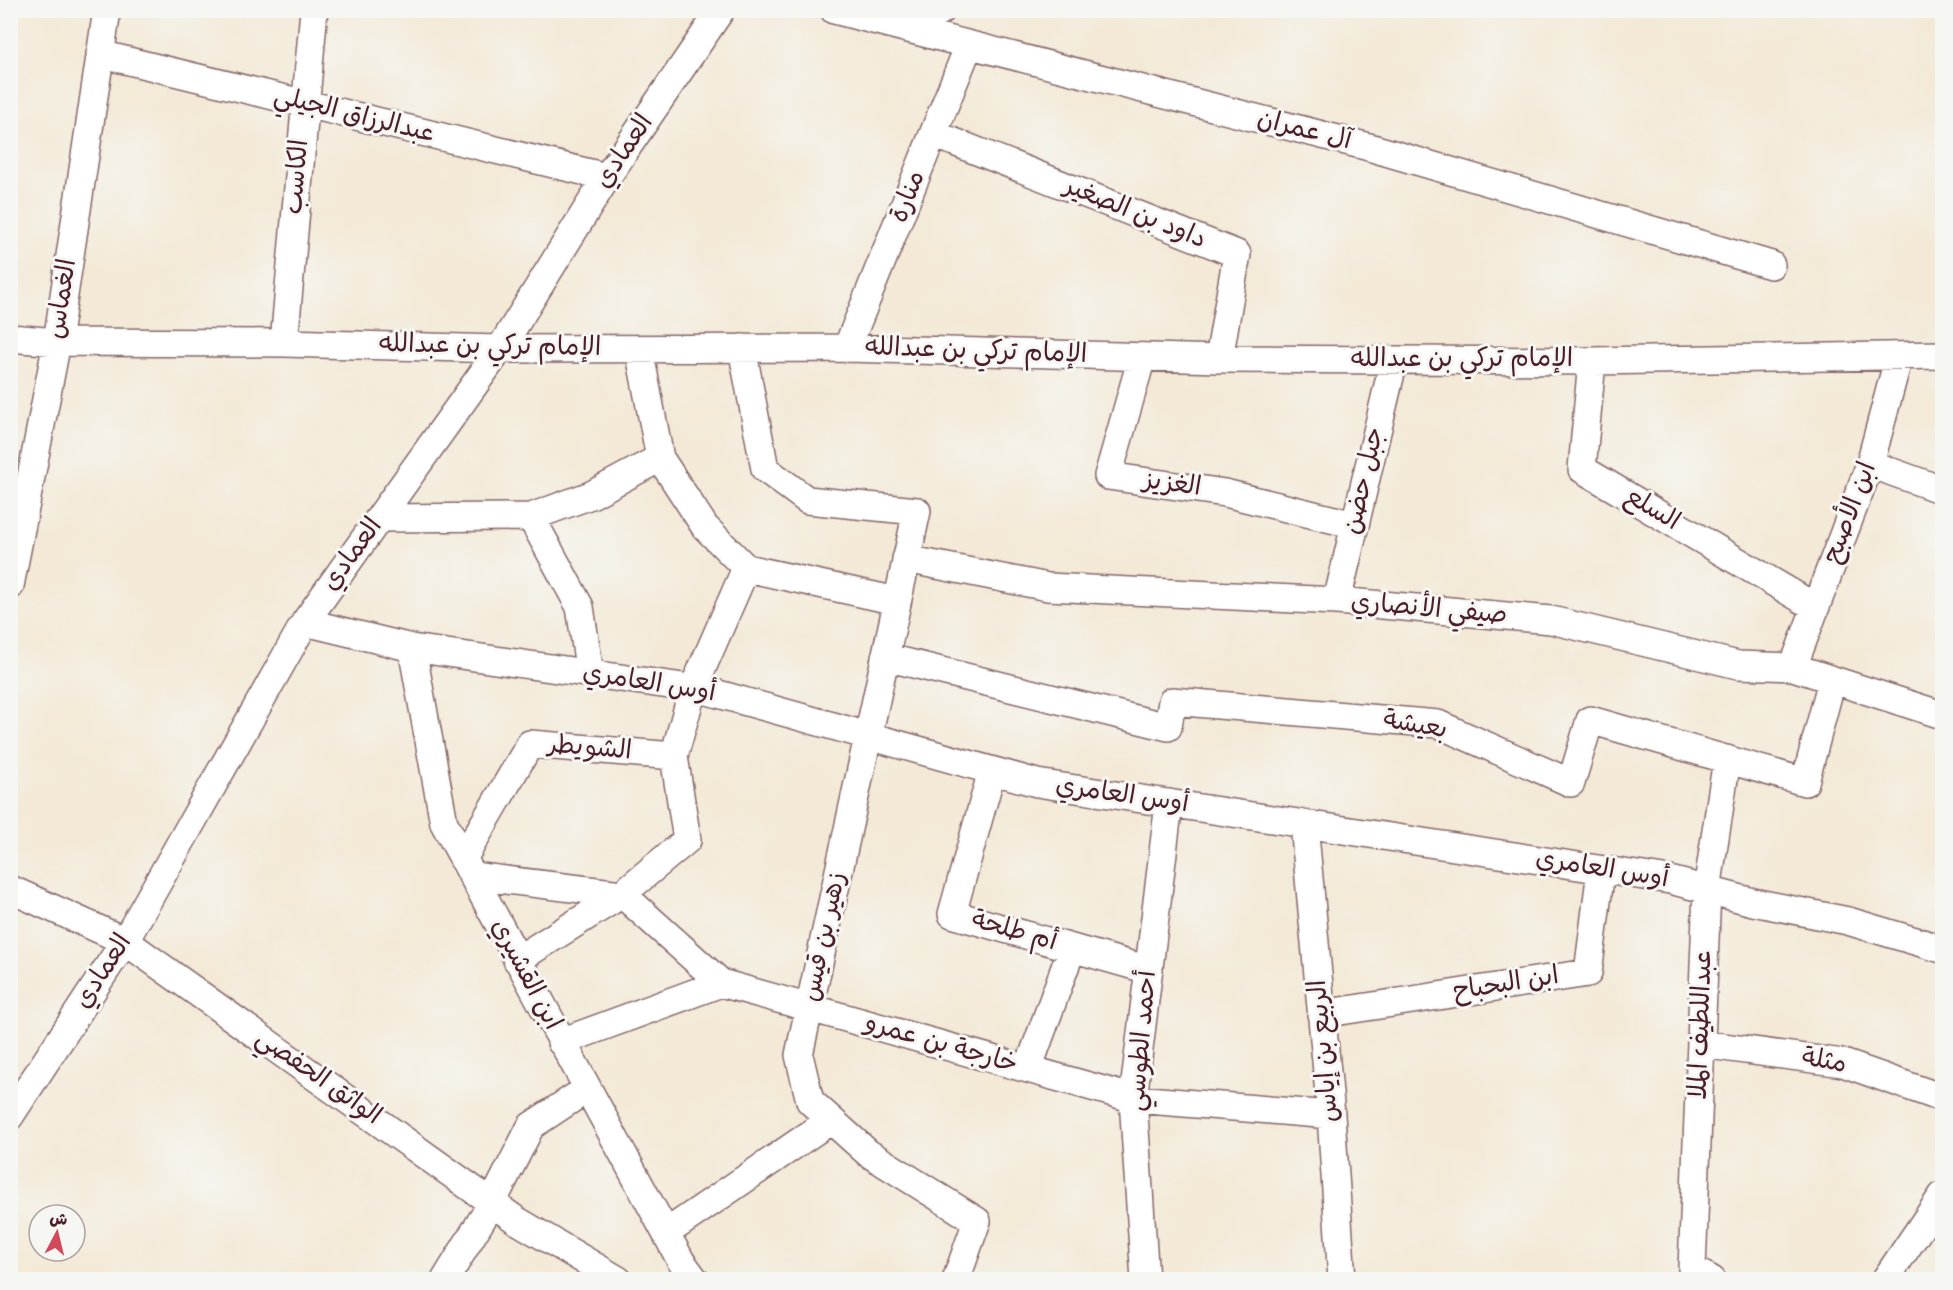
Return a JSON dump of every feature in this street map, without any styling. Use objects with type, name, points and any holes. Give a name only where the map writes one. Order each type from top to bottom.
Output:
[{"type":"street","name":"الغماس","points":[[10,586],[57,342],[107,10]]},
{"type":"street","name":"الكاسب","points":[[284,343],[314,10]]},
{"type":"street","name":"العمادي","points":[[10,1116],[125,941],[305,622],[500,349],[607,177],[721,10]]},
{"type":"street","name":"آل عمران","points":[[834,10],[1369,147],[1771,265]]},
{"type":"street","points":[[907,29],[942,10]]},
{"type":"street","name":"منارة","points":[[847,348],[969,45]]},
{"type":"street","name":"عبدالرزاق الجيلي","points":[[100,54],[607,177]]},
{"type":"street","name":"داود بن الصغير","points":[[934,134],[1237,254],[1219,359]]},
{"type":"street","name":"الإمام تركي بن عبدالله","points":[[10,338],[57,342],[284,343],[500,349],[847,348],[1219,359],[1592,361],[1942,355]]},
{"type":"street","name":"زهير بن قيس","points":[[742,348],[765,469],[807,500],[916,511],[799,1055],[810,1101],[868,1153],[977,1221],[956,1280]]},
{"type":"street","points":[[639,349],[660,458],[705,527],[746,568],[897,601]]},
{"type":"street","name":"ابن الأصبح","points":[[1792,667],[1870,464],[1899,356]]},
{"type":"street","name":"الغزيز","points":[[1142,357],[1108,476],[1226,493],[1355,525]]},
{"type":"street","name":"جبل حضن","points":[[1337,601],[1394,360]]},
{"type":"street","name":"السلع","points":[[1592,361],[1582,469],[1815,607]]},
{"type":"street","points":[[380,518],[531,517],[591,495],[660,458]]},
{"type":"street","points":[[1870,464],[1942,490]]},
{"type":"street","points":[[531,517],[580,607],[590,674]]},
{"type":"street","name":"صيفي الأنصاري","points":[[906,559],[1048,587],[1337,601],[1551,620],[1738,665],[1792,667],[1942,715]]},
{"type":"street","points":[[517,960],[622,894],[687,840],[674,756],[693,689],[746,568]]},
{"type":"street","name":"أوس العامري","points":[[305,622],[412,648],[693,689],[1037,783],[1670,880],[1753,902],[1848,921],[1942,949]]},
{"type":"street","name":"ابن القشيري","points":[[412,648],[444,823],[586,1089],[681,1261],[695,1280]]},
{"type":"street","name":"بعيشة","points":[[885,657],[1168,727],[1172,701],[1437,724],[1571,783],[1590,720],[1805,782],[1832,680]]},
{"type":"street","name":"الشويطر","points":[[468,867],[530,744],[674,756]]},
{"type":"street","name":"عبداللطيف الملا","points":[[1712,1280],[1692,1269],[1707,890],[1727,759]]},
{"type":"street","name":"أم طلحة","points":[[992,771],[952,914],[1149,970]]},
{"type":"street","name":"أحمد الطوسي","points":[[1145,1280],[1134,1099],[1169,803]]},
{"type":"street","name":"الربيع بن إياس","points":[[1304,824],[1331,1115],[1342,1280]]},
{"type":"street","points":[[468,867],[622,894],[721,983],[561,1042]]},
{"type":"street","name":"ابن البحباح","points":[[1321,1014],[1588,973],[1601,870]]},
{"type":"street","name":"الواثق الحفصي","points":[[10,890],[125,941],[516,1220],[618,1280]]},
{"type":"street","points":[[1028,1069],[1072,948]]},
{"type":"street","name":"خارجة بن عمرو","points":[[721,983],[1134,1099],[1331,1115]]},
{"type":"street","name":"مثلة","points":[[1701,1044],[1843,1063],[1942,1098]]},
{"type":"street","points":[[446,1280],[492,1203],[531,1126],[586,1089]]},
{"type":"street","points":[[666,1233],[831,1120]]},
{"type":"street","points":[[1886,1280],[1942,1196]]}]
